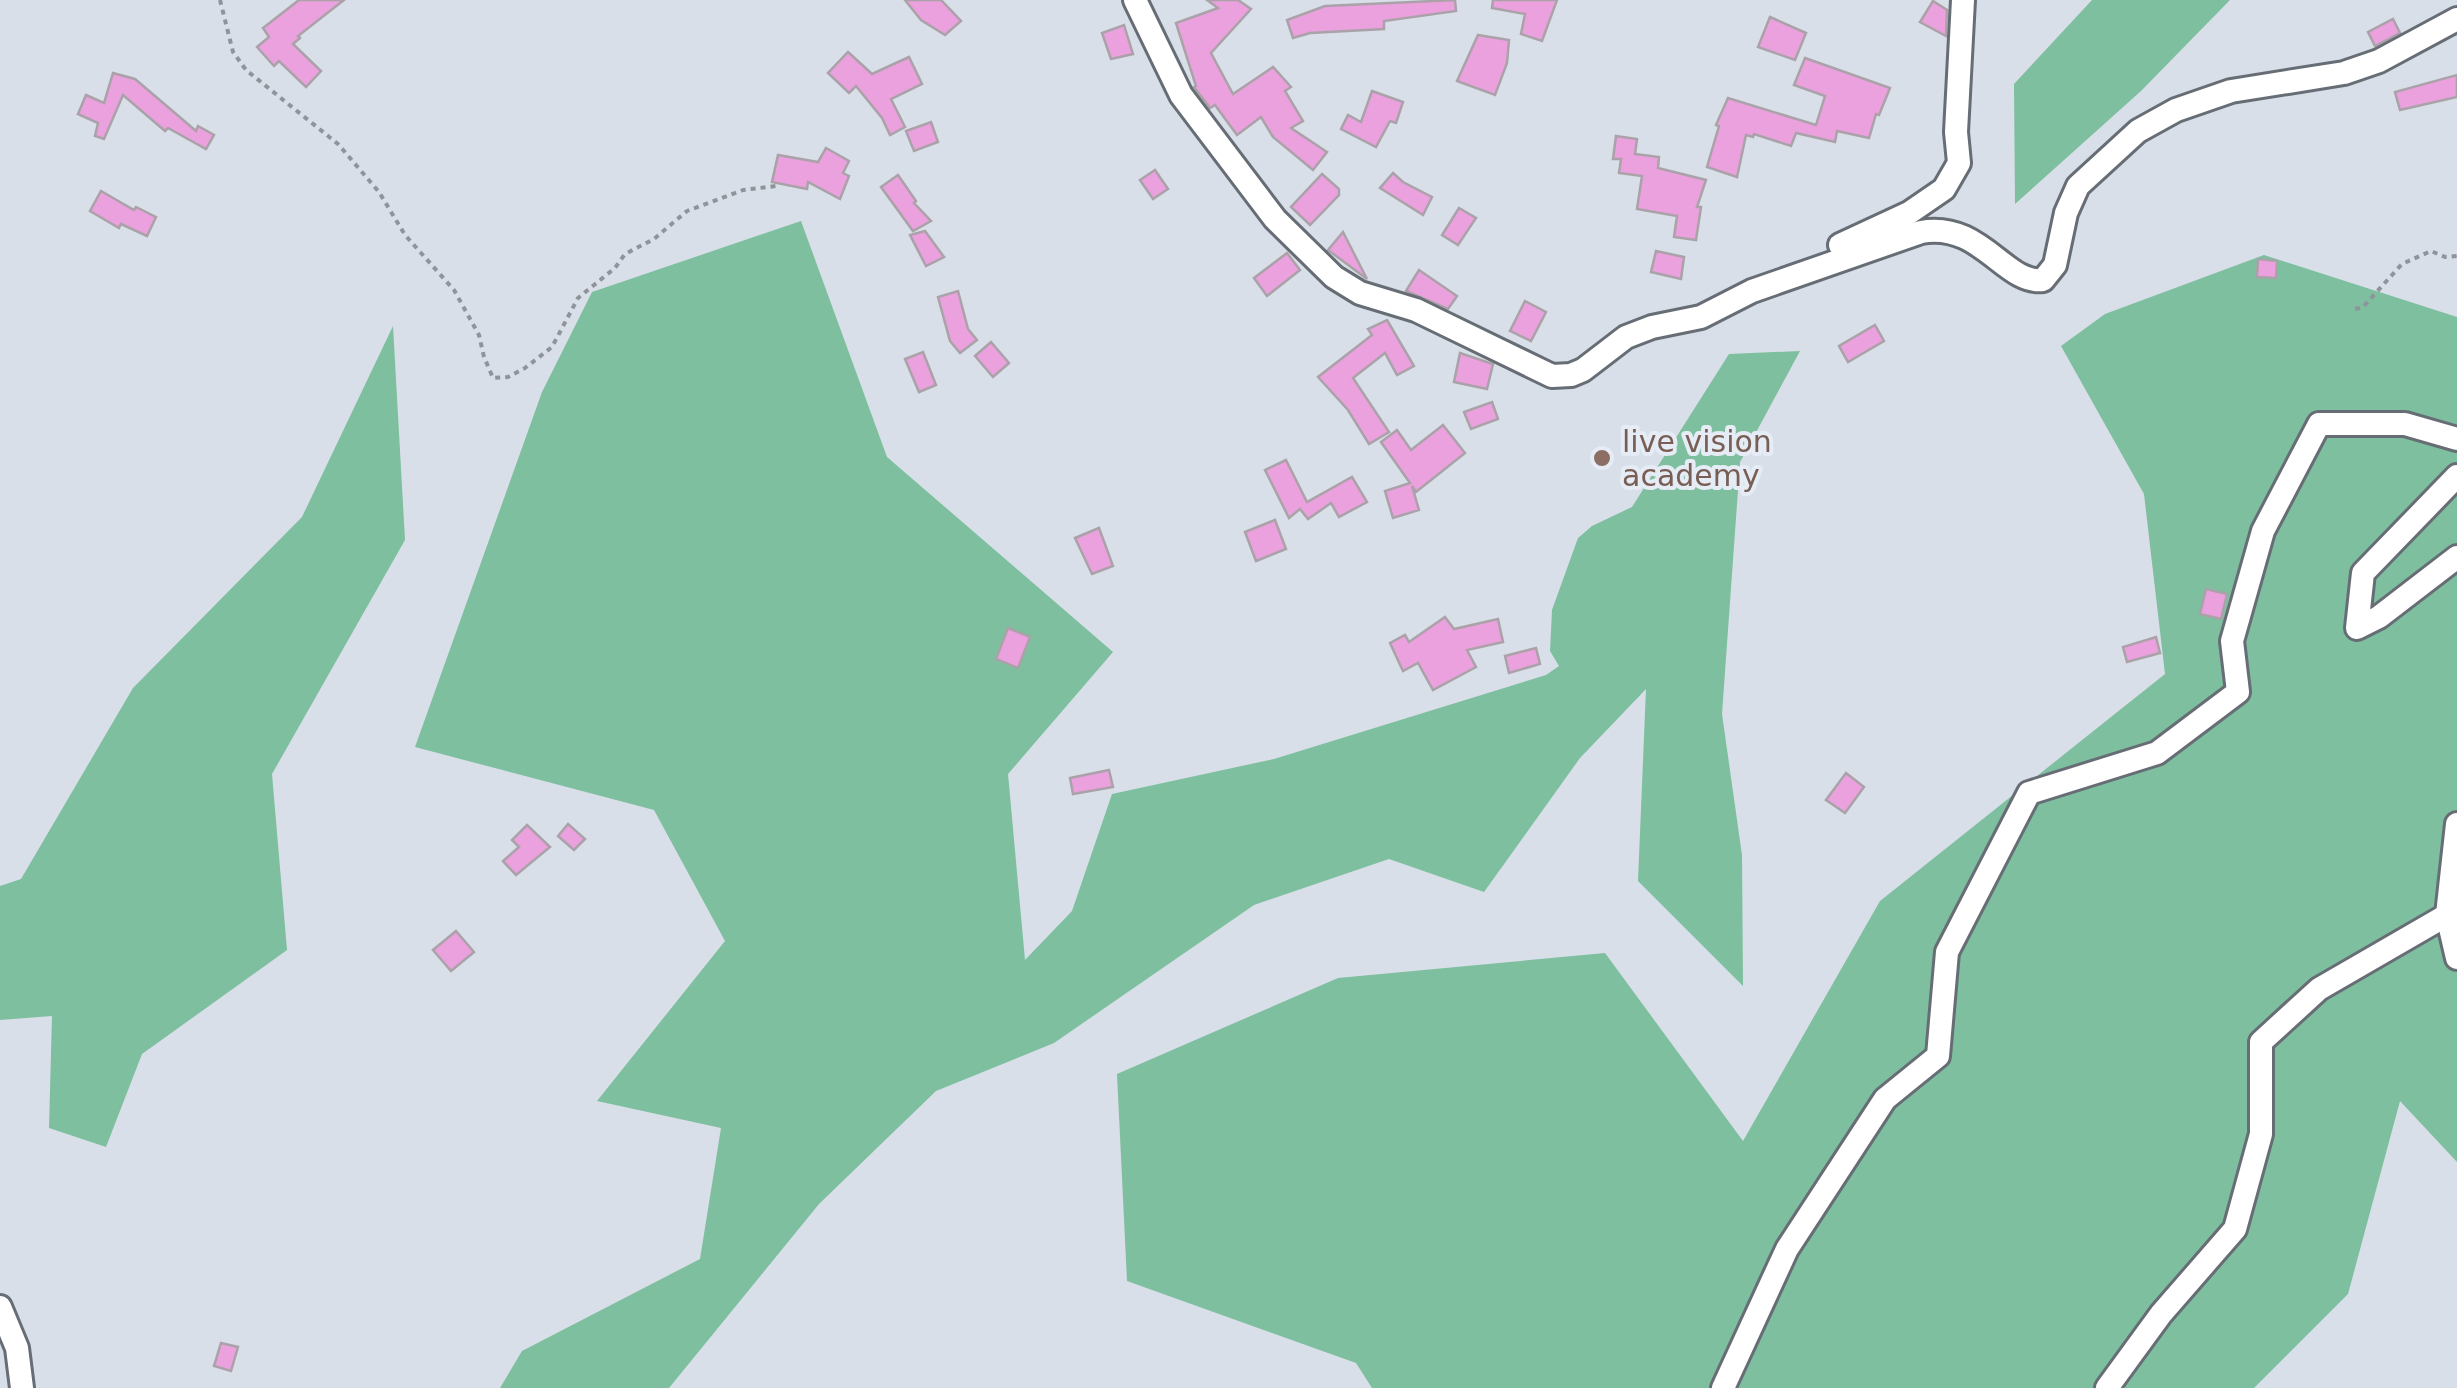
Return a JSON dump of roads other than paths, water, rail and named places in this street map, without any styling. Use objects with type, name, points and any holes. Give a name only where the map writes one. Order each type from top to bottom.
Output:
[{"type":"street","points":[[1136,0],[1181,94],[1275,219],[1334,277],[1360,293],[1416,310],[1552,376],[1583,370],[1626,337],[1652,327],[1701,317],[1752,290],[1938,229],[1956,232],[1977,243],[2027,279],[2043,280],[2055,265],[2066,213],[2078,186],[2138,131],[2176,110],[2230,91],[2344,73],[2379,61],[2457,19]]},
{"type":"street","points":[[1816,267],[1824,251],[1908,213],[1944,189],[1958,163],[1963,0]]},
{"type":"street","points":[[1723,1388],[1787,1249],[1885,1099],[1938,1056],[1947,952],[2029,793],[2158,753],[2238,692],[2232,641],[2264,531],[2319,424],[2405,424],[2457,439]]},
{"type":"street","points":[[2457,476],[2362,573],[2356,628],[2379,617],[2457,557]]},
{"type":"street","points":[[2457,824],[2448,915],[2457,958]]},
{"type":"street","points":[[2107,1388],[2161,1314],[2234,1229],[2260,1134],[2261,1042],[2319,989],[2448,915]]},
{"type":"street","points":[[0,1306],[16,1348],[22,1388]]},
{"type":"place","name":"live vision academy","points":[[1602,458]]}]
